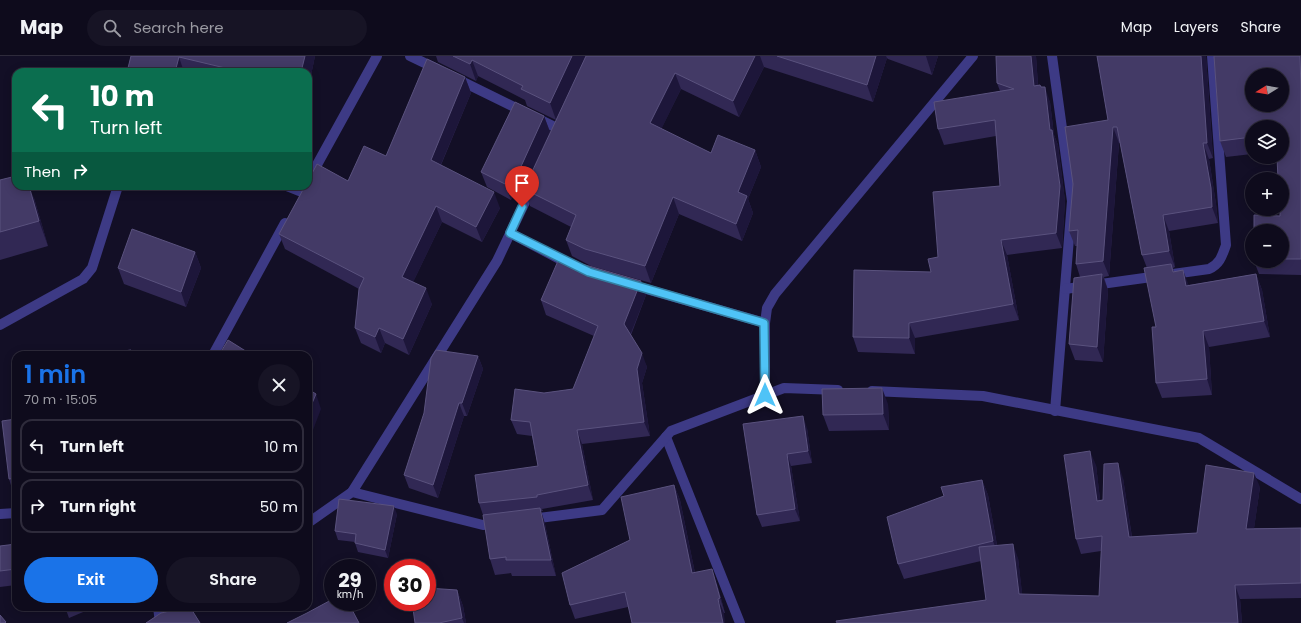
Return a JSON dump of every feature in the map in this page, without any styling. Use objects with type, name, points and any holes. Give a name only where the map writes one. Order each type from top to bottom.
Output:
[{"type":"street","points":[[312,174],[377,56]]},
{"type":"street","points":[[410,56],[559,129]]},
{"type":"street","points":[[765,395],[764,323],[767,308],[775,294],[973,56]]},
{"type":"street","points":[[1052,56],[1072,201],[1055,410]]},
{"type":"street","points":[[1065,289],[1209,269],[1221,260],[1226,245],[1212,56]]},
{"type":"street","points":[[312,520],[352,492],[497,261],[536,178]]},
{"type":"street","points":[[0,325],[83,279],[92,268],[117,190]]},
{"type":"street","points":[[215,351],[291,212]]},
{"type":"street","points":[[510,233],[578,268]]},
{"type":"street","points":[[620,281],[764,323]]},
{"type":"street","points":[[520,520],[602,510],[671,431],[784,388],[848,390]]},
{"type":"street","points":[[864,391],[983,396],[1199,438],[1301,499]]},
{"type":"street","points":[[666,437],[740,623]]},
{"type":"street","points":[[352,492],[483,525],[505,522]]},
{"type":"street","points":[[0,514],[12,513]]},
{"type":"street","points":[[158,611],[160,623]]},
{"type":"building","points":[[131,56],[305,56],[302,68],[225,68],[179,57],[176,68],[128,68]]},
{"type":"building","points":[[453,56],[572,56],[550,103],[521,89],[523,86],[472,60],[470,64]]},
{"type":"building","points":[[586,56],[755,56],[733,101],[675,73],[650,123],[711,153],[718,135],[755,150],[738,192],[747,196],[736,224],[673,197],[645,266],[585,249],[566,240],[576,215],[524,189]]},
{"type":"building","points":[[777,56],[876,56],[867,85]]},
{"type":"building","points":[[996,56],[1031,56],[1034,86],[1040,85],[1041,87],[1045,87],[1050,130],[1052,130],[1060,186],[1056,233],[1001,240],[1013,304],[909,323],[909,338],[853,337],[854,270],[931,272],[928,259],[938,257],[933,192],[1000,186],[995,120],[938,129],[934,102],[1014,89],[997,83]]},
{"type":"building","points":[[1097,56],[1201,56],[1207,143],[1203,143],[1211,188],[1212,207],[1163,215],[1169,251],[1142,255],[1117,127],[1113,127],[1103,261],[1076,264],[1078,230],[1069,231],[1073,184],[1065,127],[1108,120]]},
{"type":"building","points":[[1214,56],[1300,56],[1301,259],[1289,259],[1289,224],[1254,224],[1254,216],[1289,216],[1289,172],[1278,172],[1277,164],[1289,164],[1289,120],[1245,120],[1245,138],[1220,141]]},
{"type":"building","points":[[427,59],[465,77],[431,160],[494,192],[476,227],[436,206],[402,277],[426,288],[403,339],[379,328],[375,337],[355,328],[359,289],[364,278],[279,234],[303,190],[312,190],[312,173],[317,164],[348,181],[364,146],[386,156]]},
{"type":"building","points":[[515,102],[544,116],[513,184],[506,181],[505,184],[481,172]]},
{"type":"building","points":[[12,177],[12,190],[30,190],[39,221],[0,232],[0,180]]},
{"type":"building","points":[[132,229],[195,252],[181,292],[118,268]]},
{"type":"building","points":[[561,254],[582,264],[641,281],[624,324],[642,353],[637,369],[644,422],[577,430],[588,485],[537,495],[537,497],[479,503],[475,475],[538,466],[530,422],[511,420],[515,389],[544,393],[573,389],[598,326],[541,300]]},
{"type":"building","points":[[1171,264],[1173,272],[1183,270],[1186,286],[1256,274],[1264,321],[1203,331],[1207,379],[1156,383],[1152,327],[1156,327],[1144,268]]},
{"type":"building","points":[[1102,274],[1097,347],[1069,344],[1074,278]]},
{"type":"building","points":[[228,340],[246,351],[221,351]]},
{"type":"building","points":[[436,350],[478,356],[462,403],[459,403],[433,485],[404,475],[424,413],[431,358]]},
{"type":"building","points":[[882,388],[883,414],[823,415],[822,389]]},
{"type":"building","points":[[312,392],[316,394],[312,404]]},
{"type":"building","points":[[803,416],[808,451],[787,454],[795,509],[757,515],[743,424]]},
{"type":"building","points":[[12,420],[12,479],[9,479],[2,421]]},
{"type":"building","points":[[1090,451],[1097,501],[1103,500],[1104,464],[1118,463],[1129,537],[1197,533],[1206,465],[1254,473],[1246,529],[1301,528],[1301,583],[1235,585],[1238,623],[837,623],[836,621],[986,600],[979,547],[1013,544],[1019,594],[1099,596],[1102,536],[1076,539],[1064,455]]},
{"type":"building","points":[[982,480],[993,541],[898,564],[887,517],[944,496],[941,487]]},
{"type":"building","points":[[674,485],[692,573],[712,569],[720,598],[718,599],[723,623],[632,623],[625,592],[570,605],[562,573],[630,540],[621,497]]},
{"type":"building","points":[[339,499],[394,506],[385,550],[355,543],[356,534],[335,531]]},
{"type":"building","points":[[540,508],[551,560],[506,560],[506,557],[490,559],[483,515]]},
{"type":"building","points":[[12,544],[12,570],[0,571],[0,546]]},
{"type":"building","points":[[436,589],[457,590],[462,618],[439,623],[415,623],[413,611],[436,611]]},
{"type":"building","points":[[324,604],[324,611],[353,611],[359,623],[287,623]]},
{"type":"building","points":[[192,611],[200,623],[146,623],[161,613]]},
{"type":"building","points":[[0,615],[6,622],[5,623],[0,623]]},
{"type":"route","points":[[522,207],[510,233],[578,268],[764,323],[765,395]]}]
